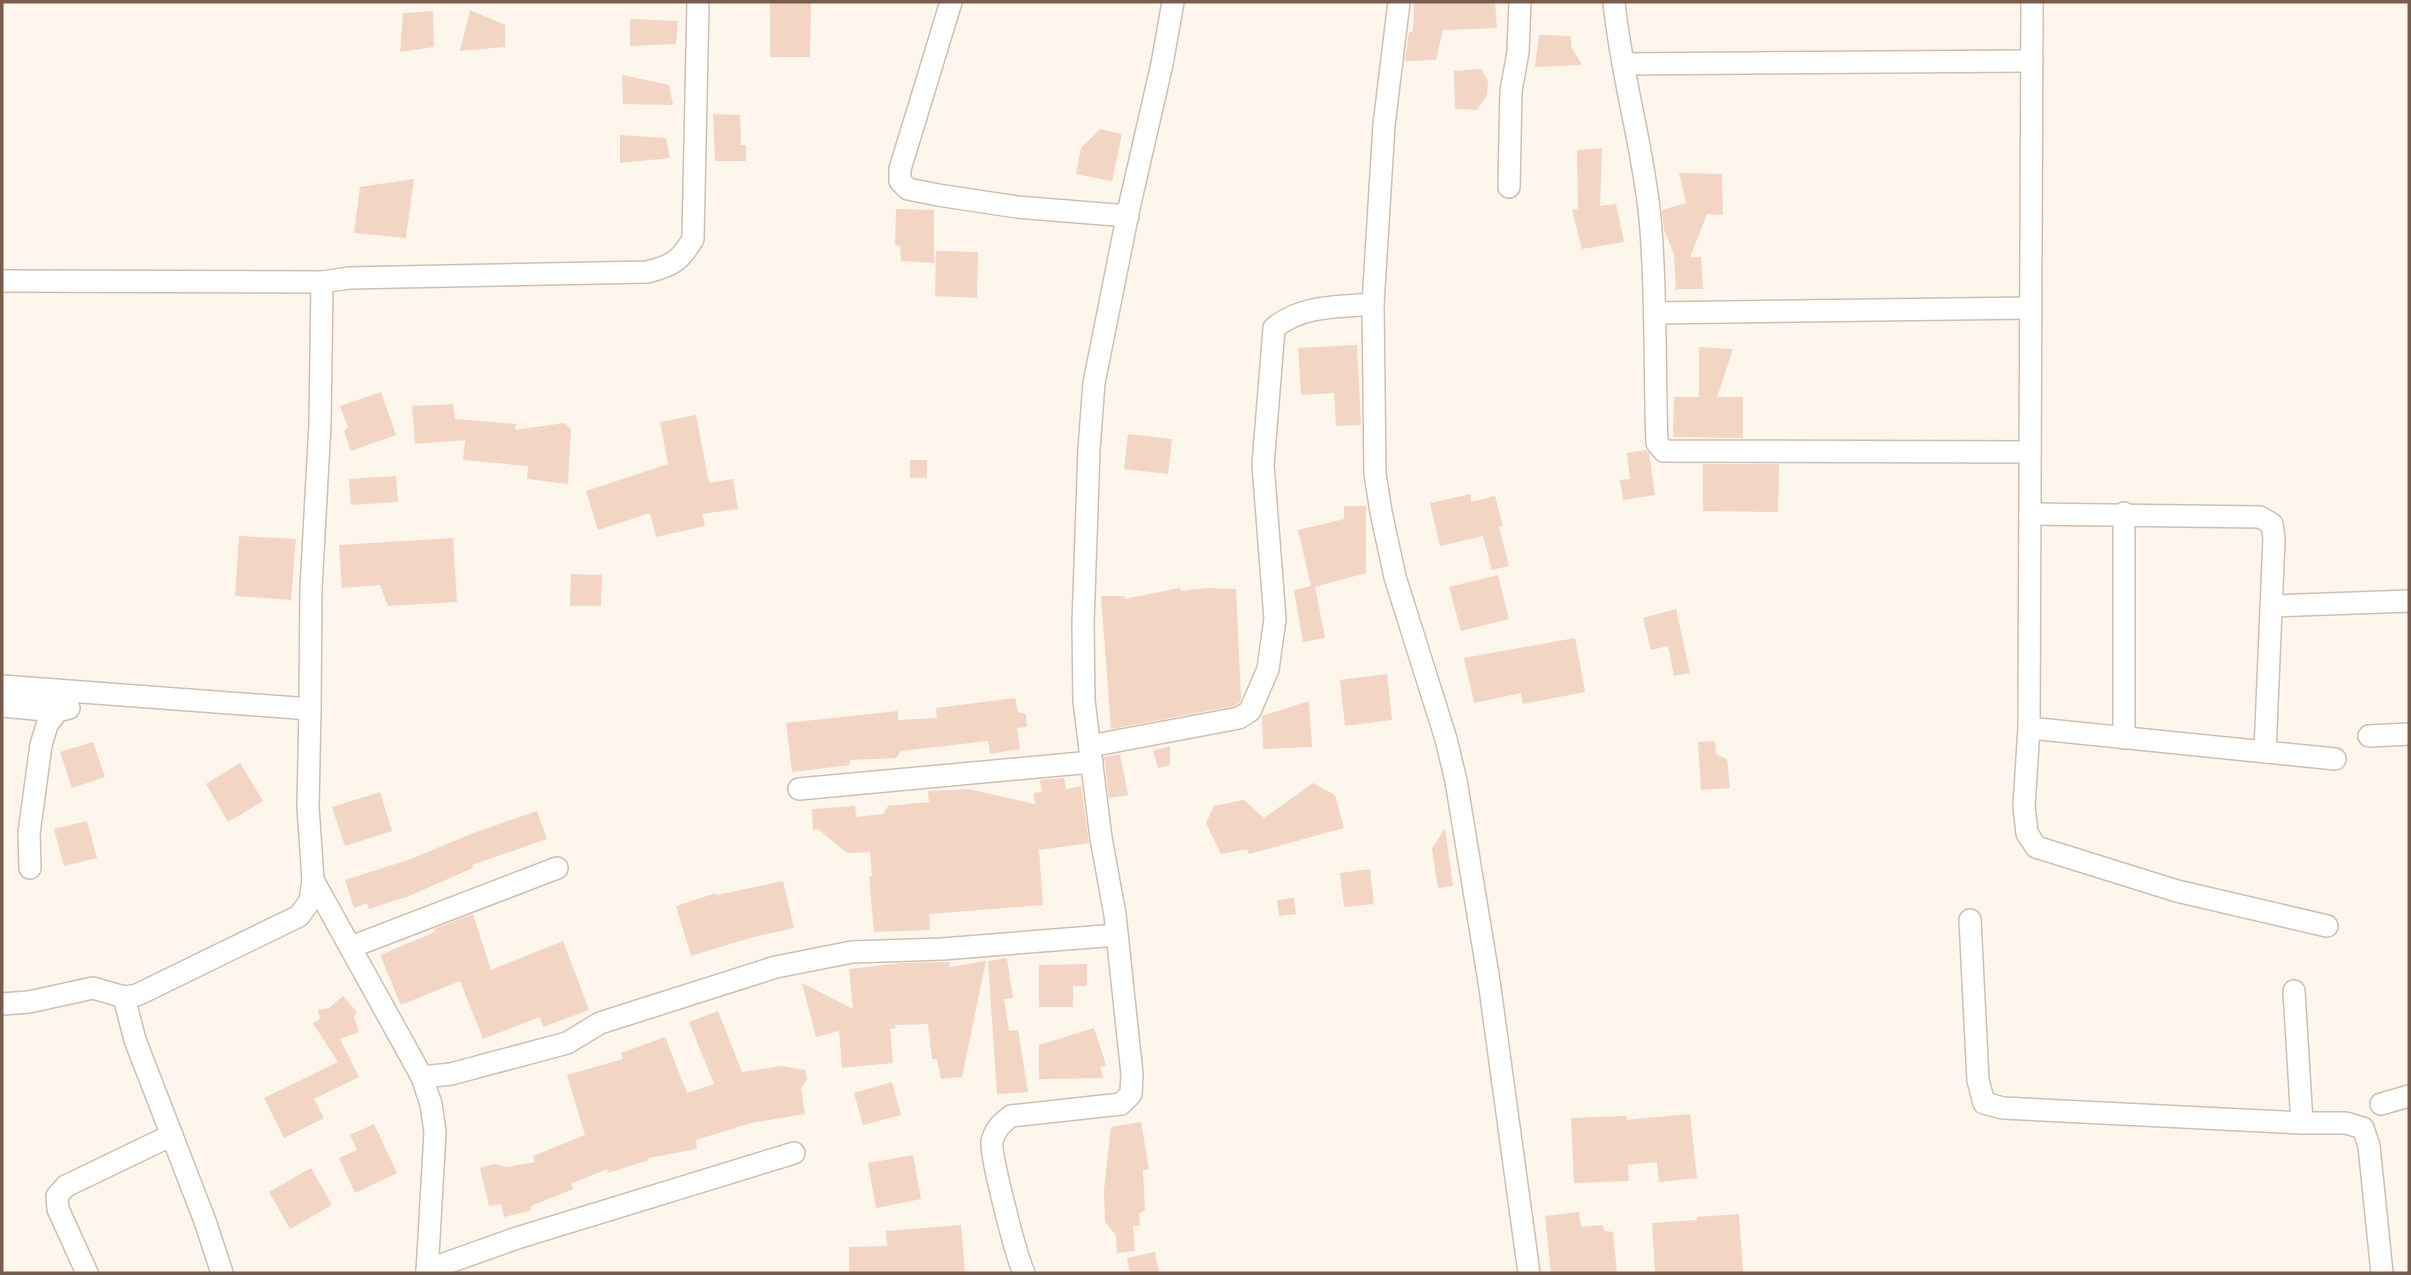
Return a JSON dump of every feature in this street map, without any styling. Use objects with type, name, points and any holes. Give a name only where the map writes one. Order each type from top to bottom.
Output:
[{"type":"street","points":[[2,281],[322,282],[349,278],[647,272],[665,267],[683,256],[692,239],[698,2]]},
{"type":"street","points":[[951,2],[900,169],[900,181],[908,189],[938,195],[1017,207],[1128,216]]},
{"type":"street","points":[[1024,1273],[1011,1234],[992,1143],[998,1126],[1010,1116],[1121,1104],[1131,1094],[1132,1074],[1117,935],[1084,701],[1083,624],[1089,449],[1094,383],[1173,2]]},
{"type":"street","points":[[1399,2],[1384,125],[1373,304],[1376,474],[1395,577],[1446,738],[1456,781],[1489,981],[1529,1273]]},
{"type":"street","points":[[1509,187],[1511,91],[1518,52],[1520,2]]},
{"type":"street","points":[[1614,2],[1618,39],[1640,148],[1650,218],[1657,443],[1664,451],[2030,452]]},
{"type":"street","points":[[2032,2],[2029,728],[2026,833],[2036,847],[2177,891],[2327,926]]},
{"type":"street","points":[[1623,64],[2032,61]]},
{"type":"street","points":[[2,1004],[29,1002],[93,988],[124,997],[137,995],[299,916],[310,901],[313,880],[308,807],[311,588],[320,424],[322,282]]},
{"type":"street","points":[[799,789],[1091,754],[1239,718],[1250,711],[1268,669],[1275,619],[1263,465],[1273,328],[1286,318],[1303,311],[1373,304]]},
{"type":"street","points":[[1655,313],[2031,308]]},
{"type":"street","points":[[2030,514],[2124,513],[2260,517],[2272,524],[2274,539],[2265,752]]},
{"type":"street","points":[[2124,513],[2124,738]]},
{"type":"street","points":[[2271,606],[2409,601]]},
{"type":"street","points":[[2,685],[310,709]]},
{"type":"street","points":[[2,706],[57,711],[103,694]]},
{"type":"street","points":[[30,868],[29,833],[41,745],[47,725],[57,711]]},
{"type":"street","points":[[2029,728],[2335,759]]},
{"type":"street","points":[[2369,736],[2409,734]]},
{"type":"street","points":[[351,947],[557,868]]},
{"type":"street","points":[[313,880],[422,1077],[430,1104],[435,1132],[427,1272],[517,1238],[794,1153]]},
{"type":"street","points":[[1970,920],[1978,1080],[1984,1103],[2003,1108],[2346,1123],[2363,1128],[2369,1146],[2382,1273]]},
{"type":"street","points":[[422,1077],[451,1074],[567,1044],[600,1023],[776,967],[852,953],[943,949],[1117,935]]},
{"type":"street","points":[[2294,991],[2302,1123]]},
{"type":"street","points":[[124,997],[135,1040],[222,1273]]},
{"type":"street","points":[[2381,1104],[2409,1096]]},
{"type":"street","points":[[87,1272],[58,1209],[57,1196],[66,1186],[172,1135]]},
{"type":"building","points":[[770,2],[811,2],[810,57],[770,57]]},
{"type":"building","points":[[1414,2],[1495,2],[1497,28],[1443,30],[1436,60],[1405,61],[1409,32],[1413,32]]},
{"type":"building","points":[[470,10],[505,25],[505,47],[460,51]]},
{"type":"building","points":[[433,11],[434,47],[400,52],[403,13]]},
{"type":"building","points":[[630,19],[678,21],[676,44],[630,46]]},
{"type":"building","points":[[1539,35],[1571,36],[1571,46],[1582,65],[1535,67]]},
{"type":"building","points":[[1481,69],[1488,81],[1487,95],[1477,110],[1455,109],[1454,71]]},
{"type":"building","points":[[622,75],[669,85],[673,105],[623,104]]},
{"type":"building","points":[[713,114],[740,115],[741,145],[746,145],[746,161],[715,161]]},
{"type":"building","points":[[1100,129],[1122,134],[1112,181],[1076,174],[1081,148]]},
{"type":"building","points":[[620,135],[666,138],[670,158],[620,163]]},
{"type":"building","points":[[1602,148],[1600,206],[1616,204],[1624,242],[1582,249],[1572,210],[1578,209],[1577,150]]},
{"type":"building","points":[[1679,173],[1722,174],[1723,215],[1707,214],[1690,257],[1701,257],[1703,289],[1677,289],[1676,293],[1674,254],[1664,230],[1662,210],[1686,203]]},
{"type":"building","points":[[414,179],[406,238],[354,233],[360,187]]},
{"type":"building","points":[[896,209],[934,210],[934,263],[901,261],[900,246],[895,245]]},
{"type":"building","points":[[936,251],[978,252],[977,298],[935,296]]},
{"type":"building","points":[[1357,345],[1361,425],[1336,426],[1334,393],[1301,395],[1298,348]]},
{"type":"building","points":[[1699,347],[1733,349],[1717,397],[1743,397],[1743,438],[1673,437],[1674,397],[1699,397]]},
{"type":"building","points":[[381,392],[396,435],[351,451],[344,431],[348,427],[340,406]]},
{"type":"building","points":[[453,404],[455,419],[516,424],[515,430],[564,423],[571,429],[568,484],[527,479],[528,466],[463,460],[465,440],[415,444],[412,406]]},
{"type":"building","points":[[696,415],[709,483],[733,479],[738,509],[702,514],[705,526],[656,537],[650,513],[598,530],[586,491],[668,464],[660,422]]},
{"type":"building","points":[[1128,434],[1172,439],[1168,474],[1124,469]]},
{"type":"building","points":[[1646,450],[1649,454],[1655,495],[1623,500],[1620,480],[1630,479],[1627,453]]},
{"type":"building","points":[[910,460],[927,460],[927,478],[910,478]]},
{"type":"building","points":[[1703,464],[1779,464],[1778,512],[1703,511]]},
{"type":"building","points":[[396,476],[398,502],[351,505],[349,479]]},
{"type":"building","points":[[1471,494],[1471,502],[1495,496],[1503,526],[1499,527],[1509,566],[1492,570],[1483,536],[1440,546],[1430,503]]},
{"type":"building","points":[[1344,506],[1366,506],[1366,573],[1315,587],[1325,638],[1303,642],[1294,590],[1311,586],[1298,530],[1344,519]]},
{"type":"building","points":[[239,536],[296,539],[291,600],[235,596]]},
{"type":"building","points":[[453,538],[457,602],[388,606],[380,585],[342,588],[339,545]]},
{"type":"building","points":[[571,574],[602,575],[601,606],[570,606]]},
{"type":"building","points":[[1498,575],[1509,619],[1461,631],[1449,587]]},
{"type":"building","points":[[1180,588],[1181,591],[1236,589],[1240,702],[1234,706],[1111,729],[1101,596],[1125,596],[1125,599]]},
{"type":"building","points":[[1676,609],[1690,673],[1674,676],[1668,646],[1651,650],[1643,618]]},
{"type":"building","points":[[1575,638],[1585,692],[1523,704],[1521,693],[1474,703],[1464,658]]},
{"type":"building","points":[[1387,674],[1392,720],[1345,726],[1340,680]]},
{"type":"building","points":[[1015,698],[1018,712],[1026,714],[1027,727],[1017,728],[1020,749],[990,754],[988,741],[901,751],[896,758],[850,760],[850,765],[792,772],[786,723],[898,711],[898,720],[937,718],[936,708]]},
{"type":"building","points":[[1309,701],[1312,747],[1263,749],[1262,716]]},
{"type":"building","points":[[1715,741],[1716,754],[1727,759],[1730,788],[1701,790],[1698,742]]},
{"type":"building","points":[[93,742],[105,777],[72,788],[60,752]]},
{"type":"building","points":[[1170,746],[1170,765],[1158,768],[1153,751]]},
{"type":"building","points":[[1120,754],[1128,795],[1109,798],[1104,757]]},
{"type":"building","points":[[240,763],[263,801],[228,822],[206,784]]},
{"type":"building","points":[[1064,778],[1066,789],[1081,786],[1089,843],[1039,850],[1043,905],[929,914],[930,930],[874,932],[869,877],[872,876],[870,852],[847,853],[818,829],[813,830],[812,809],[855,806],[856,817],[883,814],[888,806],[929,802],[928,791],[968,789],[1035,804],[1034,793],[1042,792],[1040,780]]},
{"type":"building","points":[[1313,783],[1335,795],[1344,828],[1249,854],[1247,849],[1221,854],[1206,823],[1214,806],[1244,800],[1264,818]]},
{"type":"building","points":[[380,792],[392,831],[345,846],[332,807]]},
{"type":"building","points":[[537,811],[547,839],[472,865],[473,868],[409,896],[369,909],[367,903],[354,908],[345,880],[408,860]]},
{"type":"building","points":[[87,821],[97,858],[64,866],[54,829]]},
{"type":"building","points":[[1445,828],[1453,886],[1438,888],[1432,849]]},
{"type":"building","points":[[1370,869],[1374,904],[1344,907],[1340,873]]},
{"type":"building","points":[[783,881],[794,928],[691,956],[676,906],[716,893],[717,895]]},
{"type":"building","points":[[1294,898],[1296,914],[1279,916],[1277,900]]},
{"type":"building","points":[[473,914],[491,970],[563,941],[589,1010],[543,1027],[540,1017],[483,1039],[460,981],[401,1005],[380,955]]},
{"type":"building","points":[[1007,958],[1013,998],[1004,999],[1009,1031],[1018,1030],[1028,1092],[997,1094],[988,961]]},
{"type":"building","points":[[986,961],[962,1077],[941,1079],[937,1059],[932,1059],[928,1024],[895,1025],[896,1028],[890,1029],[893,1063],[842,1068],[839,1031],[816,1037],[802,983],[853,1009],[849,969],[902,963],[949,962],[949,967]]},
{"type":"building","points":[[1087,964],[1087,986],[1073,986],[1073,1007],[1039,1007],[1039,965]]},
{"type":"building","points":[[343,996],[357,1012],[354,1017],[359,1032],[340,1039],[359,1077],[314,1099],[324,1118],[284,1138],[264,1098],[338,1062],[313,1023],[320,1019],[318,1010],[329,1008]]},
{"type":"building","points":[[718,1011],[742,1072],[782,1066],[805,1070],[807,1079],[801,1088],[805,1114],[751,1123],[696,1140],[697,1149],[648,1158],[649,1160],[608,1173],[607,1169],[571,1184],[573,1189],[531,1206],[530,1211],[504,1217],[501,1204],[489,1206],[480,1168],[495,1164],[506,1167],[535,1162],[533,1156],[585,1135],[567,1075],[623,1059],[621,1053],[665,1037],[687,1093],[714,1084],[689,1022]]},
{"type":"building","points":[[1094,1028],[1106,1065],[1100,1067],[1103,1078],[1039,1079],[1039,1045]]},
{"type":"building","points":[[892,1082],[901,1115],[863,1125],[854,1093]]},
{"type":"building","points":[[1690,1114],[1697,1178],[1659,1182],[1657,1162],[1628,1165],[1629,1181],[1574,1183],[1571,1118],[1626,1116],[1627,1120]]},
{"type":"building","points":[[1141,1122],[1149,1169],[1143,1170],[1145,1210],[1139,1213],[1140,1226],[1133,1226],[1135,1251],[1117,1253],[1116,1235],[1105,1222],[1104,1190],[1111,1127]]},
{"type":"building","points":[[374,1124],[397,1173],[355,1193],[339,1158],[357,1150],[350,1135]]},
{"type":"building","points":[[913,1155],[921,1199],[876,1208],[868,1163]]},
{"type":"building","points":[[311,1168],[332,1205],[290,1229],[269,1192]]},
{"type":"building","points":[[1579,1212],[1581,1227],[1602,1225],[1605,1231],[1613,1232],[1617,1273],[1551,1273],[1545,1216]]},
{"type":"building","points":[[1739,1214],[1743,1272],[1655,1273],[1652,1223]]},
{"type":"building","points":[[961,1225],[965,1273],[849,1273],[849,1247],[887,1246],[886,1231]]},
{"type":"building","points":[[1155,1252],[1159,1273],[1130,1273],[1127,1258]]}]
